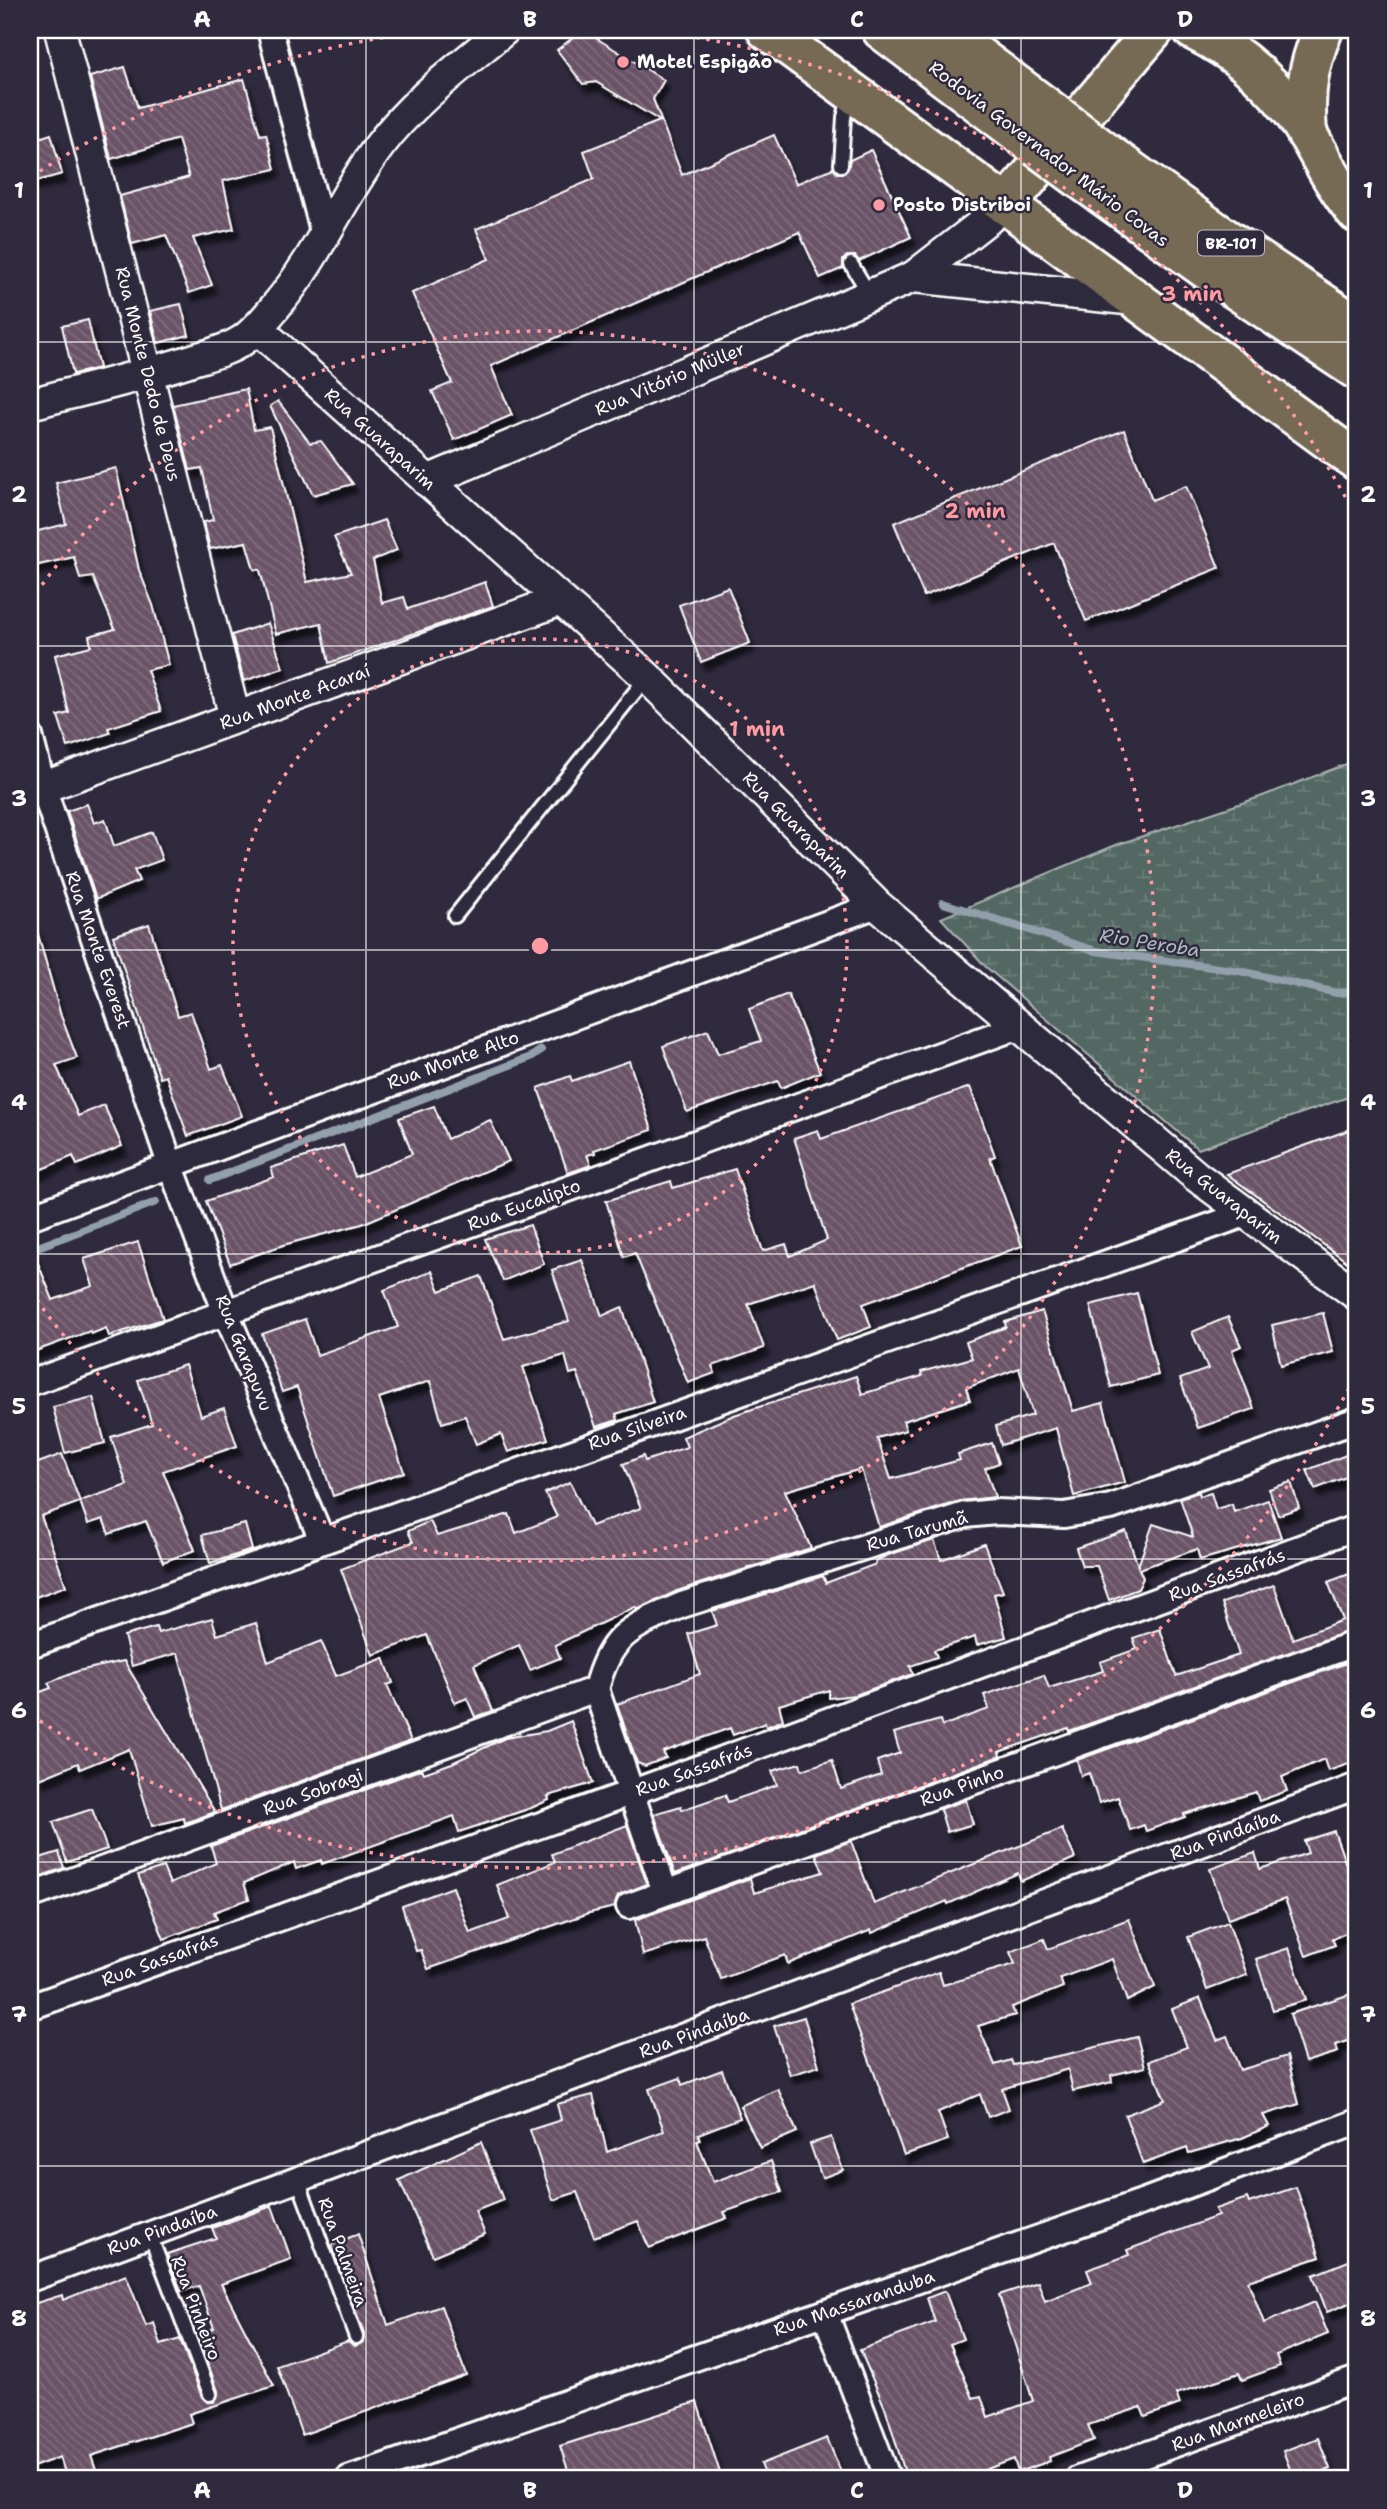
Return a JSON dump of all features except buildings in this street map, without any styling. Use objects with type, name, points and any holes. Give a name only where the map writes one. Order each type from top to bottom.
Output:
[{"type":"main road","points":[[767,30],[1357,461]]},
{"type":"main road","name":"Rodovia Governador Mário Covas","points":[[882,30],[1047,132],[1108,154],[1219,234],[1357,326]]},
{"type":"main road","name":"Rodovia Governador Mário Covas","points":[[943,30],[1047,132],[1083,181],[1217,277],[1357,370]]},
{"type":"main road","name":"Rua Vitório Müller","points":[[1006,205],[1154,30]]},
{"type":"main road","points":[[1193,30],[1248,64],[1273,89],[1307,134],[1334,186],[1357,213]]},
{"type":"main road","points":[[1307,134],[1305,98],[1310,61],[1323,30]]},
{"type":"street","name":"Rua Monte Dedo de Deus","points":[[60,30],[235,718]]},
{"type":"street","points":[[270,30],[325,239]]},
{"type":"street","points":[[30,404],[148,374],[227,349],[257,328],[286,295],[325,239],[362,172],[396,126],[423,98],[504,30]]},
{"type":"street","name":"Rua Vitório Müller","points":[[427,481],[913,277],[1006,205]]},
{"type":"street","name":"Rua Vitório Müller","points":[[913,277],[1136,300]]},
{"type":"street","name":"Rua Guaraparim","points":[[257,328],[647,677],[877,905],[1017,1027],[1245,1213],[1357,1295]]},
{"type":"street","name":"Rua Monte Acaraí","points":[[36,790],[561,600]]},
{"type":"street","name":"Rua Monte Everest","points":[[30,736],[36,790],[170,1164]]},
{"type":"street","name":"Rua Monte Alto","points":[[30,1217],[877,905]]},
{"type":"street","name":"Rua Eucalipto","points":[[30,1383],[1017,1027]]},
{"type":"street","name":"Rua Garapuvu","points":[[170,1164],[226,1313],[322,1540]]},
{"type":"street","name":"Rua Silveira","points":[[30,1645],[1245,1213]]},
{"type":"street","name":"Rua Tarumã","points":[[596,1689],[603,1661],[614,1645],[645,1622],[682,1605],[965,1515],[996,1512],[1064,1515],[1111,1507],[1357,1420]]},
{"type":"street","name":"Rua Sassafrás","points":[[30,2007],[634,1792],[1357,1527]]},
{"type":"street","name":"Rua Pinho","points":[[629,1906],[1357,1643]]},
{"type":"street","points":[[596,1689],[634,1792],[665,1892]]},
{"type":"street","name":"Rua Sobragi","points":[[30,1896],[596,1689]]},
{"type":"street","name":"Rua Pindaíba","points":[[30,2279],[1357,1786]]},
{"type":"street","name":"Rua Massaranduba","points":[[348,2479],[1145,2201],[1357,2122]]},
{"type":"street","points":[[825,2313],[888,2479]]},
{"type":"street","name":"Rua Marmeleiro","points":[[1079,2479],[1357,2379]]},
{"type":"lane","points":[[841,165],[844,117],[851,92]]},
{"type":"lane","points":[[851,264],[870,295]]},
{"type":"lane","points":[[455,916],[647,677]]},
{"type":"lane","name":"Rua Palmeira","points":[[298,2180],[356,2337]]},
{"type":"lane","name":"Rua Pinheiro","points":[[150,2235],[210,2394]]},
{"type":"green space","points":[[1357,760],[1357,1094],[1198,1149],[986,967],[941,918],[1116,845],[1260,797]]},
{"type":"waterway","name":"Rio Peroba","points":[[943,903],[1096,951],[1240,971],[1337,993],[1357,992]]},
{"type":"waterway","points":[[210,1180],[531,1057],[541,1050]]},
{"type":"waterway","points":[[30,1250],[156,1202]]},
{"type":"place","name":"Motel Espigão","points":[[623,62]]},
{"type":"place","name":"Posto Distriboi","points":[[879,205]]}]
